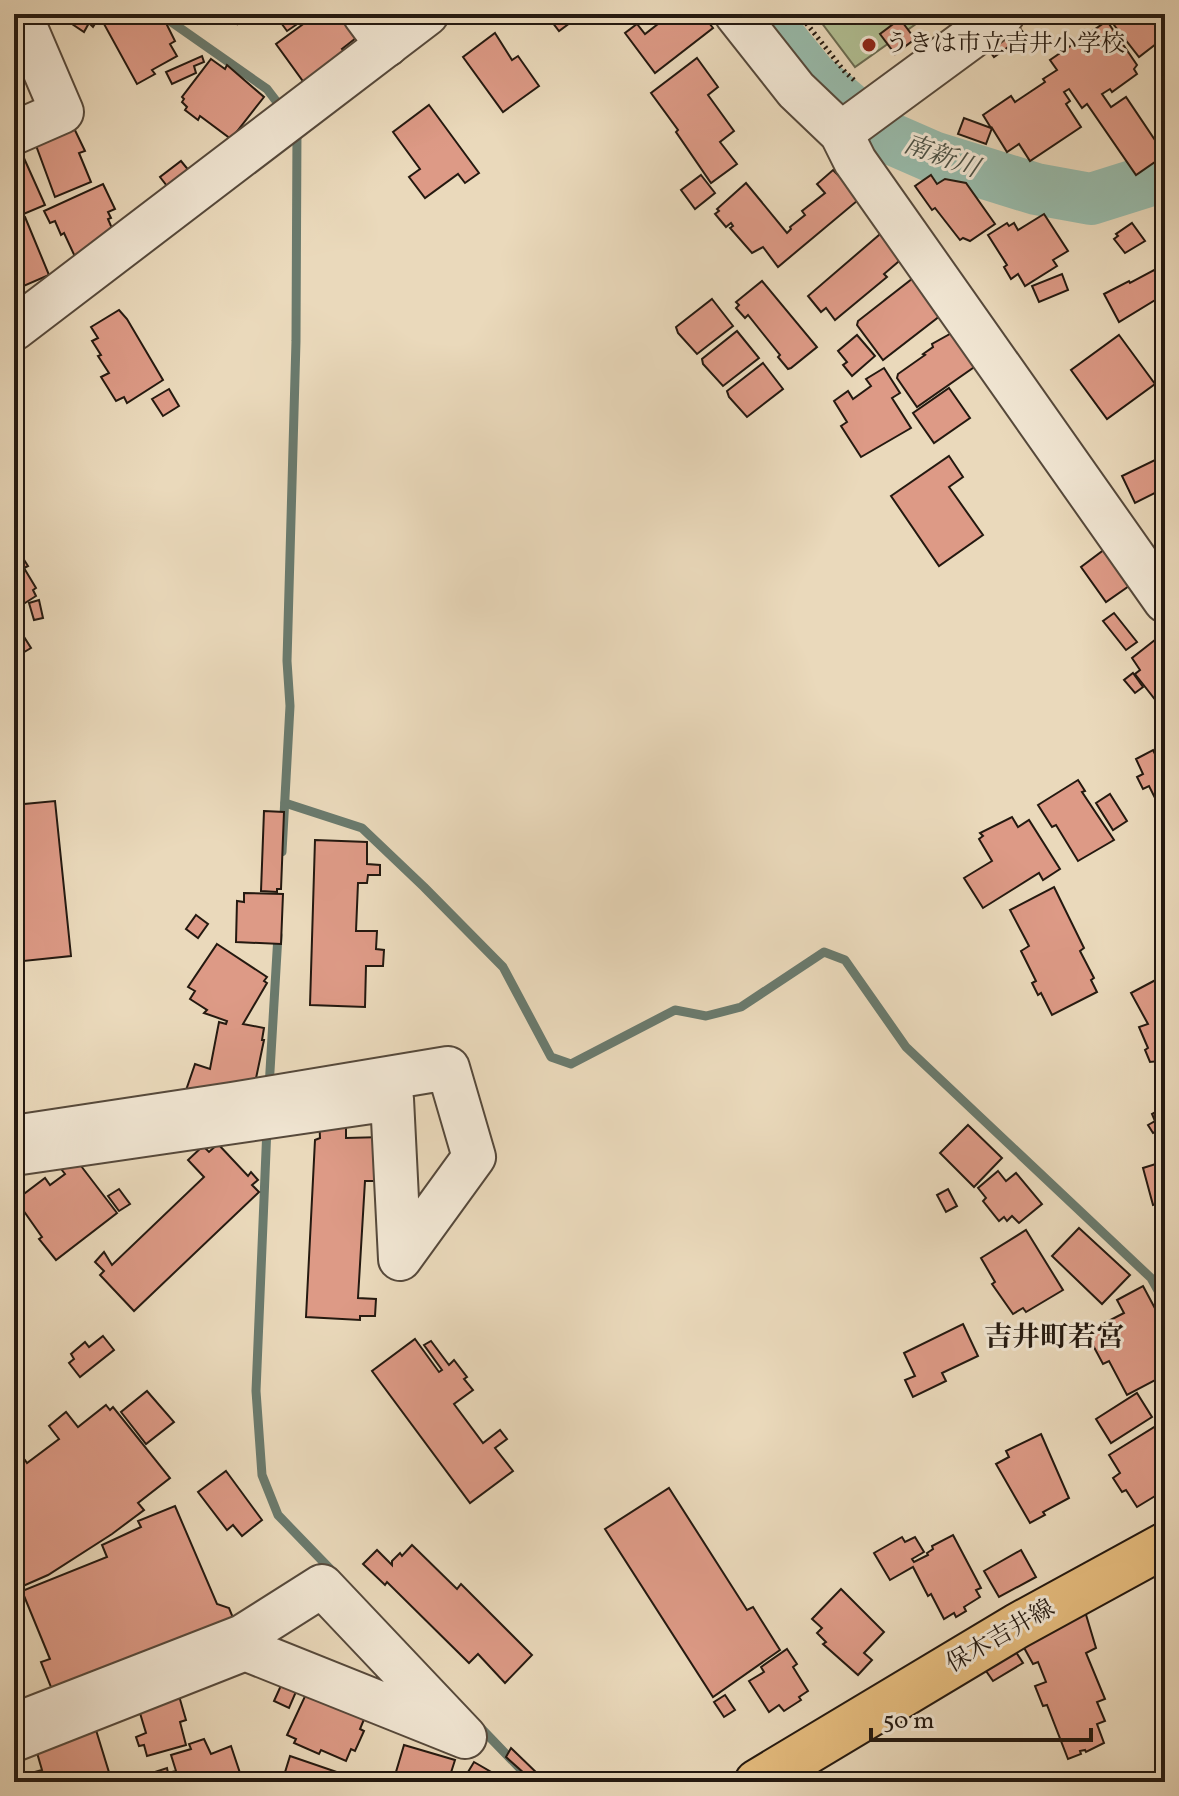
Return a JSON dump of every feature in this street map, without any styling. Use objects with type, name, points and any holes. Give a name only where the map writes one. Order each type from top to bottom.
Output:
[{"type":"main road","name":"保木吉井線","points":[[757,1782],[1017,1626],[1165,1545]]},
{"type":"street","points":[[14,133],[62,112],[20,14]]},
{"type":"street","points":[[14,329],[295,115],[376,30],[427,14]]},
{"type":"street","points":[[736,14],[796,90],[858,121]]},
{"type":"street","points":[[1003,14],[858,121],[855,161],[1165,601]]},
{"type":"street","points":[[14,1137],[448,1068],[474,1157],[400,1259],[392,1099],[14,1154]]},
{"type":"street","points":[[14,1725],[243,1636],[322,1586],[465,1737],[245,1649],[14,1740]]},
{"type":"path","points":[[799,14],[845,72],[858,121]]},
{"type":"green space","name":"うきは市立吉井小学校","points":[[815,14],[930,14],[855,67]]},
{"type":"building","points":[[61,14],[101,14],[93,27],[89,23],[84,32]]},
{"type":"building","points":[[122,14],[155,14],[159,22],[164,19],[175,41],[170,44],[177,56],[152,70],[155,74],[137,84],[104,24]]},
{"type":"building","points":[[218,14],[247,14],[242,23],[238,21],[237,24]]},
{"type":"building","points":[[269,14],[312,14],[287,31],[276,16],[273,19]]},
{"type":"building","points":[[317,14],[345,14],[356,38],[342,49],[346,54],[305,84],[276,44]]},
{"type":"building","points":[[546,14],[582,14],[559,31]]},
{"type":"building","points":[[658,14],[702,14],[713,28],[655,73],[625,33],[637,24],[645,34],[663,20]]},
{"type":"building","points":[[1127,14],[1165,14],[1165,37],[1139,57],[1114,25]]},
{"type":"building","points":[[900,19],[915,39],[895,54],[880,34]]},
{"type":"building","points":[[1107,21],[1137,65],[1134,69],[1137,74],[1112,92],[1110,89],[1102,94],[1111,107],[1126,97],[1165,155],[1136,175],[1087,104],[1082,108],[1069,89],[1064,92],[1070,101],[1066,104],[1081,127],[1030,161],[1019,144],[1007,152],[992,128],[986,144],[958,134],[964,118],[991,128],[983,115],[1011,96],[1015,102],[1045,82],[1043,79],[1057,70],[1050,60]]},
{"type":"building","points":[[1017,24],[1025,35],[994,57],[986,46]]},
{"type":"building","points":[[495,33],[512,60],[518,56],[539,86],[503,112],[463,57]]},
{"type":"building","points":[[202,56],[204,62],[194,66],[196,73],[172,84],[166,72]]},
{"type":"building","points":[[697,58],[718,87],[708,95],[734,131],[720,142],[737,164],[711,183],[651,93]]},
{"type":"building","points":[[211,59],[225,69],[227,65],[264,97],[231,139],[200,116],[198,120],[185,110],[187,107],[182,102],[182,97]]},
{"type":"building","points":[[429,105],[479,173],[465,183],[458,174],[425,198],[409,177],[420,169],[393,132]]},
{"type":"building","points":[[72,124],[85,151],[79,153],[91,182],[55,197],[34,140]]},
{"type":"building","points":[[19,147],[45,205],[14,218],[14,149]]},
{"type":"building","points":[[181,161],[195,178],[174,195],[160,177]]},
{"type":"building","points":[[833,170],[841,178],[844,175],[863,196],[778,267],[763,247],[752,253],[730,228],[733,226],[731,223],[726,227],[715,214],[746,183],[787,233],[805,215],[802,211],[825,193],[817,184]]},
{"type":"building","points":[[701,175],[715,193],[695,209],[681,190]]},
{"type":"building","points":[[931,175],[937,184],[945,179],[966,183],[995,224],[970,241],[960,240],[915,186]]},
{"type":"building","points":[[103,184],[115,209],[108,212],[111,218],[108,219],[117,240],[77,261],[64,233],[61,235],[55,221],[50,223],[44,211]]},
{"type":"building","points":[[1044,214],[1068,251],[1053,260],[1057,266],[1025,286],[1018,274],[1011,279],[1004,267],[1007,265],[988,235],[1007,223],[1009,226],[1014,223],[1018,230]]},
{"type":"building","points":[[25,217],[49,275],[19,288],[14,276],[14,222]]},
{"type":"building","points":[[1132,223],[1145,241],[1125,253],[1114,239],[1118,236],[1116,234]]},
{"type":"building","points":[[886,229],[905,256],[884,274],[887,277],[835,320],[826,308],[821,312],[808,296]]},
{"type":"building","points":[[1154,270],[1165,288],[1165,294],[1119,322],[1104,294]]},
{"type":"building","points":[[1062,274],[1068,290],[1039,302],[1032,286]]},
{"type":"building","points":[[917,275],[945,312],[883,360],[857,325],[858,321]]},
{"type":"building","points":[[762,281],[817,347],[788,369],[748,315],[745,318],[736,308],[739,305],[736,302]]},
{"type":"building","points":[[712,299],[733,326],[697,354],[676,327]]},
{"type":"building","points":[[119,310],[163,380],[127,403],[124,397],[116,401],[101,377],[109,373],[92,341],[98,338],[91,327]]},
{"type":"building","points":[[957,330],[980,363],[917,407],[897,378],[898,374],[925,355],[933,347],[932,344]]},
{"type":"building","points":[[737,331],[759,358],[723,386],[702,359]]},
{"type":"building","points":[[857,335],[875,356],[852,376],[843,365],[847,362],[838,351]]},
{"type":"building","points":[[1119,335],[1155,384],[1107,419],[1071,370]]},
{"type":"building","points":[[763,363],[783,389],[747,417],[727,391]]},
{"type":"building","points":[[884,368],[900,393],[892,398],[911,428],[861,457],[841,426],[847,422],[834,401],[848,391],[853,399],[871,386],[866,379]]},
{"type":"building","points":[[949,388],[970,418],[934,443],[913,413]]},
{"type":"building","points":[[169,389],[179,406],[163,416],[152,399]]},
{"type":"building","points":[[949,456],[963,477],[949,487],[983,535],[939,566],[891,496]]},
{"type":"building","points":[[1159,458],[1165,470],[1165,488],[1135,503],[1122,476]]},
{"type":"building","points":[[1105,549],[1129,586],[1106,602],[1081,567]]},
{"type":"building","points":[[21,555],[28,566],[24,568],[36,588],[33,590],[36,596],[14,610],[14,560]]},
{"type":"building","points":[[39,600],[43,618],[34,620],[29,603]]},
{"type":"building","points":[[1114,613],[1137,642],[1126,650],[1103,621]]},
{"type":"building","points":[[14,621],[31,648],[14,658]]},
{"type":"building","points":[[1165,632],[1165,708],[1135,674],[1140,670],[1132,658]]},
{"type":"building","points":[[1133,673],[1143,687],[1135,693],[1124,680]]},
{"type":"building","points":[[1153,750],[1165,774],[1165,793],[1155,798],[1149,786],[1143,789],[1137,777],[1143,774],[1136,759]]},
{"type":"building","points":[[1078,780],[1085,791],[1082,792],[1114,840],[1078,861],[1056,825],[1052,827],[1038,805]]},
{"type":"building","points":[[1110,794],[1127,821],[1113,830],[1096,803]]},
{"type":"building","points":[[55,801],[71,956],[14,962],[14,805]]},
{"type":"building","points":[[264,811],[284,812],[281,889],[277,892],[261,891]]},
{"type":"building","points":[[1012,817],[1018,827],[1029,820],[1060,869],[1043,880],[1039,873],[983,908],[964,878],[992,861],[979,839],[983,836],[980,833]]},
{"type":"building","points":[[315,840],[367,842],[367,864],[380,865],[380,875],[368,875],[367,883],[358,883],[356,931],[377,931],[376,949],[384,950],[383,966],[366,966],[365,1007],[310,1005]]},
{"type":"building","points":[[1054,887],[1084,948],[1080,951],[1094,978],[1091,980],[1097,992],[1052,1015],[1032,983],[1036,981],[1021,951],[1029,946],[1010,910]]},
{"type":"building","points":[[244,893],[283,894],[281,944],[236,942],[237,901],[244,902]]},
{"type":"building","points":[[196,915],[208,924],[198,938],[186,929]]},
{"type":"building","points":[[217,944],[267,977],[264,981],[267,983],[243,1024],[264,1028],[254,1088],[182,1102],[195,1064],[210,1069],[219,1022],[226,1024],[227,1021],[204,1013],[207,1010],[190,999],[195,991],[188,987]]},
{"type":"building","points":[[1165,975],[1165,1075],[1159,1061],[1150,1062],[1145,1050],[1148,1048],[1139,1027],[1148,1024],[1131,993]]},
{"type":"building","points":[[1165,1107],[1165,1140],[1159,1130],[1153,1133],[1148,1125],[1155,1121],[1152,1114]]},
{"type":"building","points":[[346,1114],[346,1138],[383,1137],[377,1181],[365,1181],[358,1298],[376,1299],[375,1316],[360,1316],[360,1320],[306,1317],[315,1140],[320,1138],[319,1115]]},
{"type":"building","points":[[968,1125],[1002,1158],[974,1187],[940,1153]]},
{"type":"building","points":[[218,1144],[248,1176],[251,1172],[258,1180],[252,1185],[259,1192],[134,1311],[100,1275],[104,1271],[95,1262],[104,1252],[112,1265],[204,1177],[188,1160],[203,1146],[209,1152]]},
{"type":"building","points":[[1165,1161],[1165,1201],[1153,1205],[1143,1168]]},
{"type":"building","points":[[78,1162],[117,1213],[56,1260],[39,1239],[42,1237],[16,1200],[45,1178],[50,1185],[65,1174],[58,1165]]},
{"type":"building","points":[[998,1171],[1006,1181],[1016,1173],[1042,1204],[1019,1223],[1012,1216],[1007,1221],[1004,1217],[999,1221],[983,1201],[986,1198],[978,1188]]},
{"type":"building","points":[[119,1189],[130,1204],[119,1211],[108,1196]]},
{"type":"building","points":[[948,1189],[957,1206],[946,1212],[937,1195]]},
{"type":"building","points":[[1165,1206],[1165,1234],[1158,1234],[1157,1207]]},
{"type":"building","points":[[1079,1228],[1130,1275],[1102,1304],[1052,1256]]},
{"type":"building","points":[[1026,1230],[1063,1290],[1026,1312],[1023,1308],[1013,1314],[992,1284],[995,1282],[981,1258]]},
{"type":"building","points":[[1143,1286],[1165,1327],[1165,1332],[1157,1336],[1165,1351],[1165,1375],[1127,1395],[1109,1361],[1103,1364],[1088,1336],[1091,1330],[1124,1313],[1117,1300]]},
{"type":"building","points":[[963,1324],[978,1356],[942,1373],[946,1381],[913,1397],[905,1380],[915,1376],[904,1353]]},
{"type":"building","points":[[103,1336],[114,1350],[80,1377],[69,1363],[74,1359],[71,1354],[85,1342],[89,1347]]},
{"type":"building","points":[[415,1339],[439,1372],[442,1370],[424,1345],[431,1341],[449,1365],[454,1360],[467,1377],[464,1379],[473,1390],[454,1404],[483,1443],[500,1430],[507,1439],[495,1448],[513,1471],[470,1503],[372,1371]]},
{"type":"building","points":[[147,1391],[174,1422],[146,1444],[121,1412]]},
{"type":"building","points":[[1137,1393],[1152,1417],[1111,1443],[1096,1419]]},
{"type":"building","points":[[106,1405],[110,1410],[113,1407],[170,1478],[138,1503],[144,1510],[112,1534],[48,1575],[14,1590],[14,1467],[25,1460],[27,1463],[59,1439],[49,1426],[66,1412],[78,1427]]},
{"type":"building","points":[[1156,1426],[1165,1441],[1165,1490],[1137,1507],[1113,1478],[1120,1473],[1109,1455]]},
{"type":"building","points":[[1041,1434],[1069,1498],[1030,1523],[996,1464],[1009,1457],[1006,1451]]},
{"type":"building","points":[[226,1471],[262,1520],[242,1536],[233,1525],[227,1530],[198,1492]]},
{"type":"building","points":[[669,1488],[747,1610],[753,1607],[780,1650],[713,1697],[605,1529]]},
{"type":"building","points":[[175,1506],[217,1604],[229,1608],[238,1630],[57,1702],[41,1662],[50,1659],[22,1591],[107,1557],[102,1545],[141,1527],[138,1521]]},
{"type":"building","points":[[953,1535],[981,1588],[976,1590],[980,1597],[964,1607],[966,1611],[944,1619],[913,1567],[890,1580],[874,1553],[902,1537],[905,1542],[915,1537],[924,1552],[912,1559],[914,1562],[928,1555],[932,1546]]},
{"type":"building","points":[[412,1545],[457,1589],[461,1584],[532,1655],[505,1683],[478,1654],[469,1663],[387,1582],[385,1585],[363,1564],[377,1550],[392,1565],[400,1553],[402,1556]]},
{"type":"building","points":[[1021,1550],[1036,1577],[999,1597],[984,1571]]},
{"type":"building","points":[[841,1589],[884,1632],[864,1653],[872,1660],[858,1675],[823,1644],[826,1642],[817,1633],[822,1628],[812,1619]]},
{"type":"building","points":[[1084,1608],[1096,1648],[1086,1653],[1105,1699],[1097,1702],[1105,1721],[1097,1724],[1104,1743],[1086,1752],[1080,1751],[1081,1754],[1068,1759],[1047,1705],[1043,1706],[1035,1686],[1046,1682],[1038,1662],[1033,1664],[1022,1644]]},
{"type":"building","points":[[787,1649],[797,1664],[793,1667],[808,1691],[799,1697],[801,1700],[784,1711],[779,1705],[769,1712],[749,1681],[764,1672],[761,1667]]},
{"type":"building","points":[[1014,1649],[1023,1663],[993,1681],[984,1668]]},
{"type":"building","points":[[283,1681],[298,1687],[289,1708],[274,1701]]},
{"type":"building","points":[[177,1689],[186,1720],[180,1722],[186,1745],[147,1756],[144,1745],[139,1746],[136,1737],[146,1733],[136,1700]]},
{"type":"building","points":[[307,1692],[365,1717],[360,1729],[364,1731],[355,1751],[351,1749],[346,1761],[294,1743],[296,1739],[287,1735]]},
{"type":"building","points":[[725,1695],[735,1710],[724,1717],[714,1702]]},
{"type":"building","points":[[92,1717],[112,1782],[27,1782],[24,1775],[42,1770],[33,1739]]},
{"type":"building","points":[[204,1739],[211,1754],[231,1746],[243,1782],[154,1782],[152,1773],[167,1768],[168,1773],[176,1771],[171,1755],[191,1749],[189,1744]]},
{"type":"building","points":[[404,1745],[455,1760],[448,1782],[393,1782]]},
{"type":"building","points":[[511,1748],[540,1776],[534,1782],[506,1757]]},
{"type":"building","points":[[290,1756],[363,1781],[363,1782],[282,1782]]},
{"type":"building","points":[[474,1762],[498,1776],[495,1782],[462,1782]]},
{"type":"waterway","points":[[160,14],[267,89],[283,110]]},
{"type":"waterway","name":"南新川","points":[[777,34],[811,76],[878,133],[933,157],[1036,189],[1091,199],[1165,174]]},
{"type":"waterway","points":[[282,852],[290,706],[287,661],[296,341],[297,128]]},
{"type":"waterway","points":[[285,803],[362,828],[503,967],[551,1057],[571,1064],[675,1010],[706,1016],[741,1007],[824,952],[845,960],[906,1047],[1151,1278],[1165,1303]]},
{"type":"waterway","points":[[269,1088],[278,935]]},
{"type":"waterway","points":[[267,1127],[256,1391],[262,1475],[278,1515],[335,1574]]},
{"type":"waterway","points":[[477,1724],[533,1782]]},
{"type":"place","name":"うきは市立吉井小学校","points":[[869,45]]},
{"type":"district","name":"吉井町若宮","points":[[1054,1338]]}]
